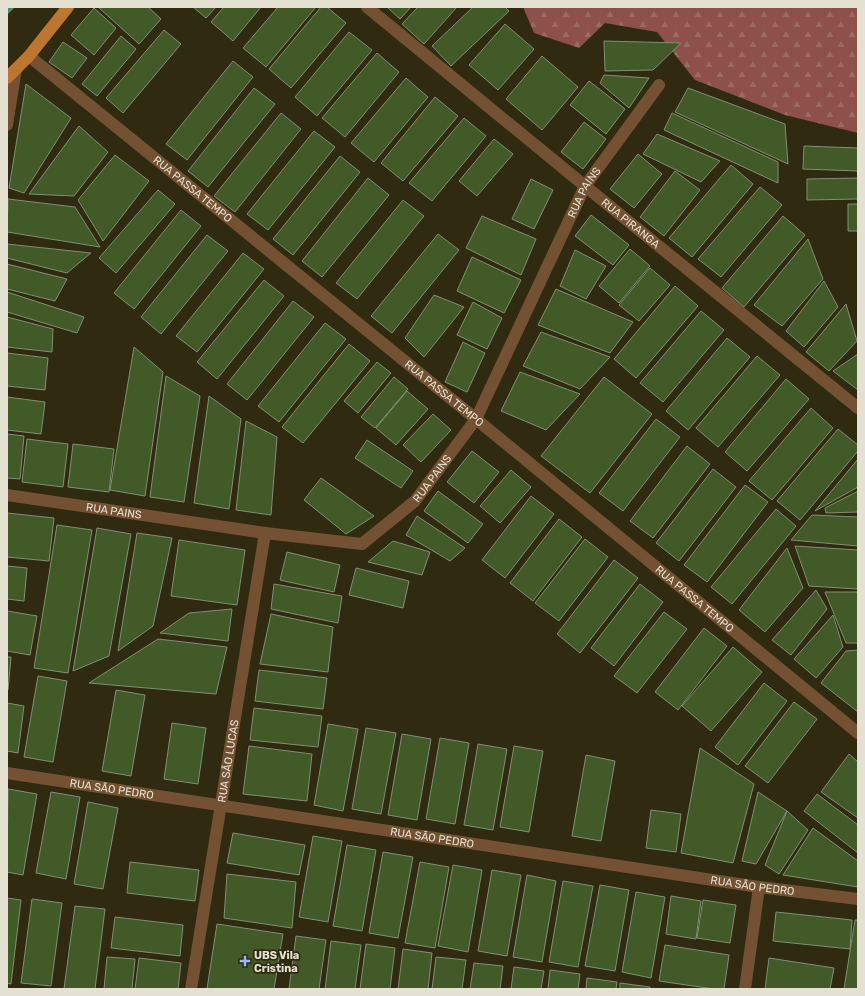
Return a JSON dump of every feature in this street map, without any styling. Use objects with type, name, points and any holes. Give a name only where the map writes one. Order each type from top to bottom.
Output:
[{"type":"main road","points":[[7,78],[29,56],[68,7]]},
{"type":"street","name":"RUA PIRANGA","points":[[367,7],[858,408]]},
{"type":"street","name":"RUA PASSA TEMPO","points":[[29,56],[476,419],[858,733]]},
{"type":"street","points":[[7,125],[16,69]]},
{"type":"street","name":"RUA PAINS","points":[[7,495],[265,533],[362,544],[415,501],[476,419],[585,186],[659,85]]},
{"type":"street","name":"RUA SÃO LUCAS","points":[[191,989],[265,533]]},
{"type":"street","name":"RUA SÃO PEDRO","points":[[7,773],[759,887],[858,899]]},
{"type":"street","points":[[745,989],[759,887]]},
{"type":"green space","points":[[523,7],[858,7],[858,133],[785,115],[695,80],[657,32],[605,23],[579,48],[534,33]]},
{"type":"building","points":[[98,7],[148,7],[161,19],[139,44]]},
{"type":"building","points":[[193,7],[216,7],[206,18]]},
{"type":"building","points":[[224,7],[261,7],[233,41],[211,22]]},
{"type":"building","points":[[278,7],[316,7],[266,67],[243,48]]},
{"type":"building","points":[[321,7],[327,7],[346,23],[291,88],[269,69]]},
{"type":"building","points":[[387,7],[411,7],[400,19]]},
{"type":"building","points":[[418,7],[457,7],[424,44],[402,24]]},
{"type":"building","points":[[473,7],[505,7],[509,11],[451,66],[432,46]]},
{"type":"building","points":[[94,8],[116,28],[94,55],[71,35]]},
{"type":"building","points":[[505,24],[534,49],[498,90],[469,65]]},
{"type":"building","points":[[164,30],[181,44],[123,113],[106,98]]},
{"type":"building","points":[[349,32],[372,50],[317,116],[295,97]]},
{"type":"building","points":[[121,36],[136,49],[97,96],[82,84]]},
{"type":"building","points":[[604,41],[681,43],[653,70],[605,71]]},
{"type":"building","points":[[63,42],[87,58],[72,78],[49,62]]},
{"type":"building","points":[[377,53],[399,72],[345,137],[322,118]]},
{"type":"building","points":[[542,56],[578,87],[542,130],[506,99]]},
{"type":"building","points":[[233,61],[253,77],[187,160],[166,144]]},
{"type":"building","points":[[604,75],[649,78],[629,108],[600,83]]},
{"type":"building","points":[[406,78],[428,97],[374,162],[351,143]]},
{"type":"building","points":[[589,81],[625,109],[606,134],[570,105]]},
{"type":"building","points":[[26,84],[71,118],[24,193],[9,188]]},
{"type":"building","points":[[254,88],[275,104],[208,187],[188,171]]},
{"type":"building","points":[[688,88],[785,124],[788,164],[675,112]]},
{"type":"building","points":[[435,97],[458,116],[403,181],[381,163]]},
{"type":"building","points":[[281,113],[301,129],[235,212],[214,196]]},
{"type":"building","points":[[672,113],[778,162],[778,183],[664,130]]},
{"type":"building","points":[[464,118],[486,136],[432,201],[409,183]]},
{"type":"building","points":[[584,122],[606,139],[583,169],[561,152]]},
{"type":"building","points":[[79,126],[108,152],[74,196],[29,194]]},
{"type":"building","points":[[314,131],[335,147],[268,230],[247,214]]},
{"type":"building","points":[[657,134],[720,161],[701,182],[643,154]]},
{"type":"building","points":[[494,139],[513,154],[477,196],[459,181]]},
{"type":"building","points":[[804,146],[858,148],[858,171],[803,169]]},
{"type":"building","points":[[638,154],[662,174],[634,208],[610,189]]},
{"type":"building","points":[[115,155],[149,181],[103,241],[78,200]]},
{"type":"building","points":[[340,156],[360,172],[293,255],[273,239]]},
{"type":"building","points":[[731,165],[753,184],[692,257],[669,238]]},
{"type":"building","points":[[675,171],[700,190],[664,236],[640,217]]},
{"type":"building","points":[[368,178],[389,195],[322,277],[302,261]]},
{"type":"building","points":[[858,178],[858,199],[807,200],[807,179]]},
{"type":"building","points":[[531,179],[553,190],[534,229],[512,219]]},
{"type":"building","points":[[760,187],[782,205],[721,277],[698,259]]},
{"type":"building","points":[[158,190],[175,204],[116,273],[99,258]]},
{"type":"building","points":[[8,199],[75,207],[100,247],[7,232]]},
{"type":"building","points":[[403,200],[424,216],[357,299],[336,283]]},
{"type":"building","points":[[848,204],[858,204],[858,231],[848,231]]},
{"type":"building","points":[[181,210],[201,226],[134,309],[114,293]]},
{"type":"building","points":[[591,215],[629,245],[613,265],[575,236]]},
{"type":"building","points":[[482,216],[536,239],[521,275],[466,248]]},
{"type":"building","points":[[783,216],[805,235],[744,307],[722,288]]},
{"type":"building","points":[[438,234],[459,250],[392,333],[371,316]]},
{"type":"building","points":[[207,235],[228,251],[161,334],[141,317]]},
{"type":"building","points":[[808,239],[823,279],[782,326],[754,305]]},
{"type":"building","points":[[7,244],[91,253],[67,273],[7,258]]},
{"type":"building","points":[[630,249],[650,266],[619,303],[599,286]]},
{"type":"building","points":[[575,250],[606,266],[586,299],[560,286]]},
{"type":"building","points":[[243,253],[264,269],[197,352],[176,336]]},
{"type":"building","points":[[472,257],[521,280],[504,313],[457,291]]},
{"type":"building","points":[[7,264],[67,279],[55,301],[7,289]]},
{"type":"building","points":[[650,268],[670,285],[639,321],[619,305]]},
{"type":"building","points":[[264,280],[284,296],[217,379],[197,362]]},
{"type":"building","points":[[824,281],[838,307],[804,347],[786,331]]},
{"type":"building","points":[[675,286],[698,306],[636,378],[614,359]]},
{"type":"building","points":[[556,289],[633,322],[610,353],[538,325]]},
{"type":"building","points":[[7,292],[84,317],[77,333],[7,312]]},
{"type":"building","points":[[434,295],[464,307],[424,357],[405,338]]},
{"type":"building","points":[[293,301],[314,317],[247,400],[227,384]]},
{"type":"building","points":[[473,302],[502,318],[487,349],[457,335]]},
{"type":"building","points":[[846,304],[857,341],[829,371],[806,352]]},
{"type":"building","points":[[701,311],[724,330],[663,402],[640,383]]},
{"type":"building","points":[[7,317],[53,329],[52,352],[7,347]]},
{"type":"building","points":[[325,323],[346,339],[279,422],[258,406]]},
{"type":"building","points":[[541,332],[610,357],[580,389],[523,366]]},
{"type":"building","points":[[727,338],[750,357],[688,430],[666,411]]},
{"type":"building","points":[[463,342],[485,353],[467,392],[445,382]]},
{"type":"building","points":[[349,344],[370,361],[303,443],[282,427]]},
{"type":"building","points":[[134,347],[163,372],[145,496],[110,490]]},
{"type":"building","points":[[7,353],[48,358],[45,390],[7,386]]},
{"type":"building","points":[[858,354],[858,390],[833,371]]},
{"type":"building","points":[[757,356],[780,375],[718,447],[696,428]]},
{"type":"building","points":[[377,362],[391,373],[358,413],[344,401]]},
{"type":"building","points":[[520,372],[580,394],[546,430],[501,411]]},
{"type":"building","points":[[166,376],[200,396],[184,502],[150,497]]},
{"type":"building","points":[[394,377],[408,389],[375,428],[361,417]]},
{"type":"building","points":[[604,377],[652,414],[590,493],[541,456]]},
{"type":"building","points":[[786,379],[809,399],[747,471],[725,452]]},
{"type":"building","points":[[407,391],[428,409],[396,445],[376,428]]},
{"type":"building","points":[[209,396],[241,419],[229,509],[194,503]]},
{"type":"building","points":[[7,397],[45,402],[41,434],[7,430]]},
{"type":"building","points":[[811,408],[833,428],[772,500],[749,481]]},
{"type":"building","points":[[433,414],[451,430],[421,462],[403,445]]},
{"type":"building","points":[[656,419],[680,437],[623,511],[599,493]]},
{"type":"building","points":[[246,421],[277,437],[271,515],[236,510]]},
{"type":"building","points":[[838,429],[858,445],[858,451],[800,520],[777,501]]},
{"type":"building","points":[[7,434],[24,436],[20,479],[7,478]]},
{"type":"building","points":[[27,439],[68,444],[63,487],[22,482]]},
{"type":"building","points":[[367,440],[413,471],[401,488],[355,458]]},
{"type":"building","points":[[73,444],[114,449],[109,492],[68,487]]},
{"type":"building","points":[[687,446],[710,464],[653,538],[630,521]]},
{"type":"building","points":[[472,451],[499,472],[474,503],[447,482]]},
{"type":"building","points":[[858,459],[858,487],[815,511]]},
{"type":"building","points":[[713,469],[736,487],[679,561],[656,543]]},
{"type":"building","points":[[511,470],[531,487],[500,523],[480,506]]},
{"type":"building","points":[[321,478],[374,516],[346,534],[304,500]]},
{"type":"building","points":[[745,485],[768,502],[707,582],[684,565]]},
{"type":"building","points":[[438,491],[483,524],[468,543],[424,511]]},
{"type":"building","points":[[858,491],[858,512],[826,513],[825,508]]},
{"type":"building","points":[[531,496],[554,514],[505,578],[482,560]]},
{"type":"building","points":[[776,509],[796,526],[732,604],[711,587]]},
{"type":"building","points":[[7,513],[54,518],[49,561],[7,557]]},
{"type":"building","points":[[812,515],[858,517],[858,546],[791,540]]},
{"type":"building","points":[[417,516],[465,548],[450,561],[406,535]]},
{"type":"building","points":[[559,519],[582,537],[533,601],[510,583]]},
{"type":"building","points":[[57,525],[92,530],[68,673],[34,668]]},
{"type":"building","points":[[97,528],[131,534],[109,656],[73,671]]},
{"type":"building","points":[[137,533],[172,538],[153,626],[118,651]]},
{"type":"building","points":[[585,539],[608,557],[559,621],[535,603]]},
{"type":"building","points":[[179,540],[245,550],[237,605],[171,596]]},
{"type":"building","points":[[393,541],[430,552],[422,575],[368,562]]},
{"type":"building","points":[[795,546],[858,550],[858,589],[809,586]]},
{"type":"building","points":[[787,548],[803,588],[765,632],[739,610]]},
{"type":"building","points":[[287,552],[340,565],[334,592],[280,580]]},
{"type":"building","points":[[614,560],[638,578],[580,653],[557,634]]},
{"type":"building","points":[[7,566],[27,568],[24,601],[7,599]]},
{"type":"building","points":[[356,568],[409,581],[403,608],[349,595]]},
{"type":"building","points":[[274,584],[342,596],[338,623],[271,609]]},
{"type":"building","points":[[640,584],[663,602],[614,666],[591,648]]},
{"type":"building","points":[[816,590],[827,609],[791,655],[772,640]]},
{"type":"building","points":[[825,592],[858,592],[858,643],[846,643]]},
{"type":"building","points":[[232,609],[228,641],[160,633],[189,613]]},
{"type":"building","points":[[7,611],[37,616],[30,655],[7,651]]},
{"type":"building","points":[[664,612],[687,629],[637,693],[614,676]]},
{"type":"building","points":[[271,614],[333,627],[328,672],[260,664]]},
{"type":"building","points":[[833,615],[843,647],[816,678],[794,659]]},
{"type":"building","points":[[704,628],[727,646],[678,710],[655,692]]},
{"type":"building","points":[[158,639],[227,647],[216,694],[89,683]]},
{"type":"building","points":[[733,647],[762,672],[711,731],[682,706]]},
{"type":"building","points":[[858,650],[858,712],[821,683],[846,651]]},
{"type":"building","points":[[7,657],[11,657],[8,690],[7,689]]},
{"type":"building","points":[[259,670],[327,678],[323,709],[255,701]]},
{"type":"building","points":[[38,676],[67,681],[53,762],[24,757]]},
{"type":"building","points":[[764,683],[787,701],[738,765],[715,747]]},
{"type":"building","points":[[116,690],[145,695],[131,776],[102,771]]},
{"type":"building","points":[[794,702],[817,719],[768,783],[745,766]]},
{"type":"building","points":[[7,703],[24,706],[18,753],[7,751]]},
{"type":"building","points":[[254,708],[322,716],[318,747],[250,740]]},
{"type":"building","points":[[172,723],[206,728],[198,784],[164,779]]},
{"type":"building","points":[[328,724],[358,729],[343,811],[314,805]]},
{"type":"building","points":[[366,728],[396,733],[381,814],[352,809]]},
{"type":"building","points":[[402,734],[431,739],[417,820],[388,815]]},
{"type":"building","points":[[440,738],[469,743],[455,824],[426,819]]},
{"type":"building","points":[[478,744],[507,749],[493,830],[464,825]]},
{"type":"building","points":[[249,746],[312,754],[307,801],[243,794]]},
{"type":"building","points":[[514,746],[543,751],[529,832],[500,827]]},
{"type":"building","points":[[700,748],[754,784],[733,863],[681,853]]},
{"type":"building","points":[[849,754],[858,762],[858,818],[821,792]]},
{"type":"building","points":[[586,755],[615,761],[601,841],[572,836]]},
{"type":"building","points":[[8,789],[37,794],[23,875],[7,872]]},
{"type":"building","points":[[51,792],[80,797],[66,879],[36,873]]},
{"type":"building","points":[[758,792],[787,811],[756,864],[742,861]]},
{"type":"building","points":[[817,794],[858,825],[858,853],[804,811]]},
{"type":"building","points":[[88,802],[118,808],[103,889],[74,884]]},
{"type":"building","points":[[651,810],[681,814],[676,852],[646,848]]},
{"type":"building","points":[[787,811],[808,830],[779,874],[765,865]]},
{"type":"building","points":[[813,828],[858,861],[858,887],[783,875]]},
{"type":"building","points":[[233,833],[305,845],[299,875],[227,863]]},
{"type":"building","points":[[313,836],[342,841],[328,922],[299,917]]},
{"type":"building","points":[[347,845],[376,850],[362,931],[333,926]]},
{"type":"building","points":[[383,852],[413,857],[398,938],[369,933]]},
{"type":"building","points":[[130,862],[199,870],[195,901],[127,893]]},
{"type":"building","points":[[420,862],[449,867],[435,948],[405,943]]},
{"type":"building","points":[[453,865],[482,870],[468,952],[438,946]]},
{"type":"building","points":[[492,870],[521,875],[507,956],[478,951]]},
{"type":"building","points":[[227,874],[296,882],[292,928],[224,918]]},
{"type":"building","points":[[527,875],[556,881],[542,962],[513,957]]},
{"type":"building","points":[[563,881],[593,886],[578,967],[549,962]]},
{"type":"building","points":[[600,885],[629,890],[615,971],[585,966]]},
{"type":"building","points":[[636,892],[665,897],[651,978],[622,972]]},
{"type":"building","points":[[671,896],[701,901],[696,939],[666,934]]},
{"type":"building","points":[[7,898],[21,900],[11,984],[7,983]]},
{"type":"building","points":[[32,899],[62,903],[51,986],[21,983]]},
{"type":"building","points":[[703,900],[736,905],[730,943],[697,938]]},
{"type":"building","points":[[75,906],[105,909],[95,989],[64,989]]},
{"type":"building","points":[[776,912],[852,920],[850,949],[773,941]]},
{"type":"building","points":[[115,917],[183,925],[180,956],[111,948]]},
{"type":"building","points":[[855,920],[858,920],[858,989],[844,989]]},
{"type":"building","name":"UBS Vila Cristina","points":[[217,924],[283,934],[274,989],[207,989]]},
{"type":"building","points":[[296,936],[326,940],[319,989],[289,989]]},
{"type":"building","points":[[331,941],[361,945],[355,989],[325,989]]},
{"type":"building","points":[[366,944],[395,948],[390,989],[360,989]]},
{"type":"building","points":[[665,945],[729,955],[724,989],[714,989],[659,981]]},
{"type":"building","points":[[403,949],[432,953],[428,989],[398,989]]},
{"type":"building","points":[[107,957],[135,959],[132,989],[104,989]]},
{"type":"building","points":[[436,957],[466,960],[462,989],[432,989]]},
{"type":"building","points":[[139,958],[181,963],[178,989],[135,989]]},
{"type":"building","points":[[769,958],[834,968],[830,989],[765,989]]},
{"type":"building","points":[[474,963],[503,966],[500,989],[470,989]]},
{"type":"building","points":[[514,967],[544,971],[541,989],[511,989]]},
{"type":"building","points":[[550,970],[580,974],[578,989],[548,989]]},
{"type":"building","points":[[587,978],[617,982],[616,989],[586,989]]},
{"type":"building","points":[[620,983],[650,987],[650,989],[620,989]]},
{"type":"waterway","points":[[7,11],[11,7]]},
{"type":"place","name":"UBS Vila Cristina","points":[[245,961]]}]
